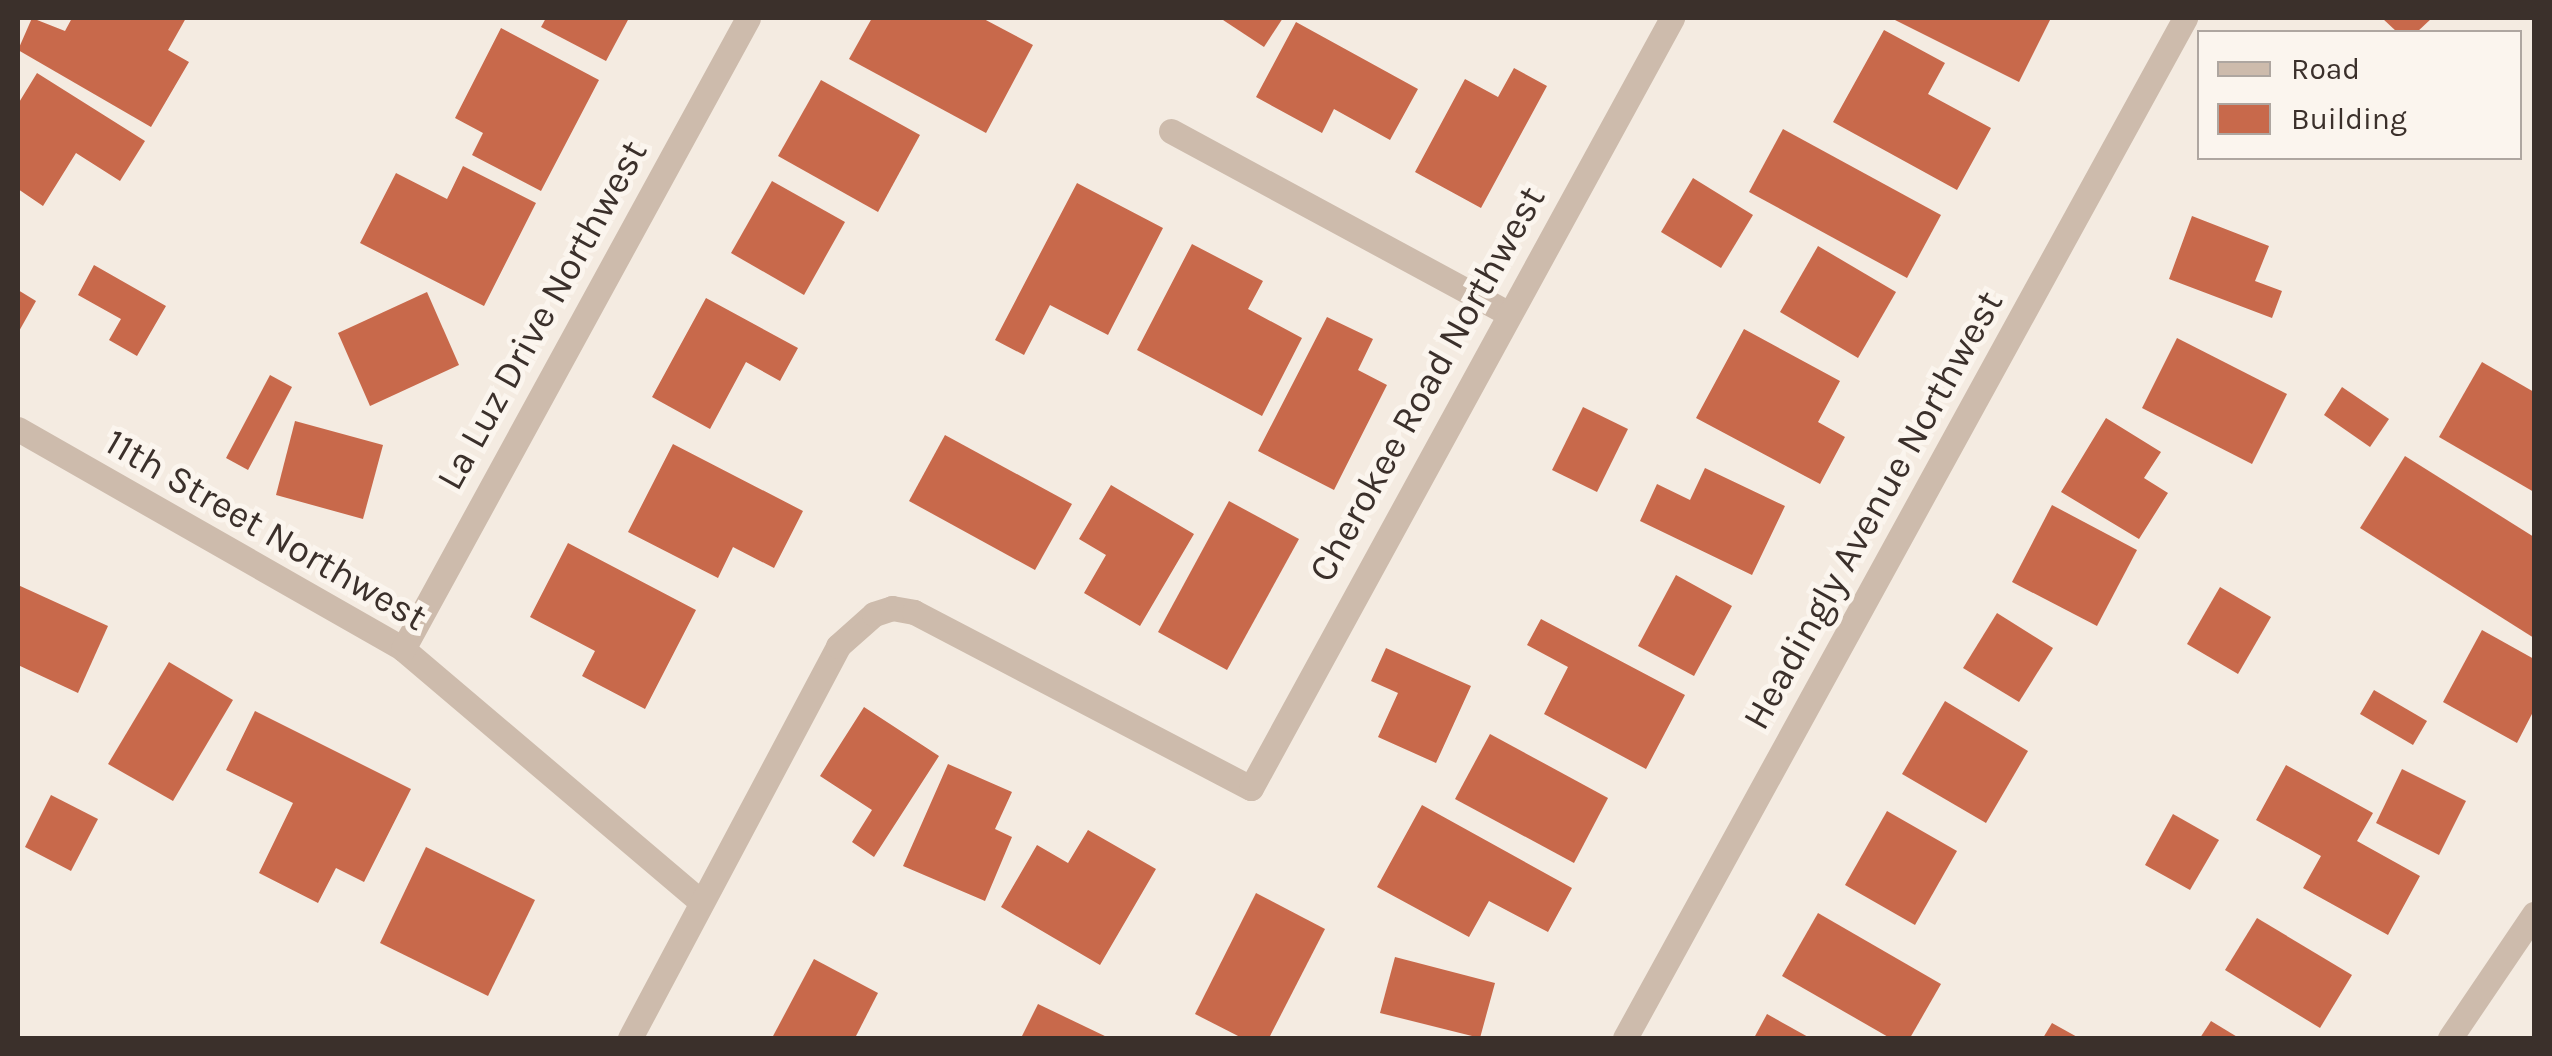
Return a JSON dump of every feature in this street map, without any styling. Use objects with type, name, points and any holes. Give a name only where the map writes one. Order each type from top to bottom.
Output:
[{"type":"street","name":"La Luz Drive Northwest","points":[[403,649],[748,18]]},
{"type":"street","name":"Cherokee Road Northwest","points":[[699,900],[838,646],[874,614],[914,612],[1251,788],[1507,313],[1672,18]]},
{"type":"street","name":"Headingly Avenue Northwest","points":[[1624,1038],[2185,18]]},
{"type":"street","points":[[1170,132],[1507,313]]},
{"type":"street","name":"11th Street Northwest","points":[[18,429],[403,649],[699,900]]},
{"type":"street","points":[[630,1038],[699,900]]},
{"type":"street","points":[[2450,1038],[2534,914]]},
{"type":"building","points":[[32,18],[65,31],[72,18],[186,18],[168,50],[189,62],[151,127],[18,50]]},
{"type":"building","points":[[546,18],[629,18],[606,61],[541,27]]},
{"type":"building","points":[[872,18],[982,18],[1033,45],[986,133],[849,59]]},
{"type":"building","points":[[1220,18],[1283,18],[1264,47]]},
{"type":"building","points":[[1891,18],[2051,18],[2019,82]]},
{"type":"building","points":[[2382,18],[2432,18],[2419,30],[2395,30]]},
{"type":"building","points":[[1296,22],[1418,89],[1390,140],[1334,109],[1322,133],[1256,97]]},
{"type":"building","points":[[501,28],[599,80],[541,191],[472,155],[483,133],[455,118]]},
{"type":"building","points":[[1884,30],[1945,63],[1928,94],[1991,128],[1957,190],[1833,122]]},
{"type":"building","points":[[1514,68],[1547,86],[1481,208],[1415,172],[1465,79],[1498,97]]},
{"type":"building","points":[[37,73],[145,141],[120,181],[76,153],[43,206],[18,189],[18,104]]},
{"type":"building","points":[[821,80],[920,135],[878,212],[778,156]]},
{"type":"building","points":[[1783,129],[1941,215],[1907,278],[1749,192]]},
{"type":"building","points":[[463,166],[536,203],[484,306],[360,243],[396,173],[447,199]]},
{"type":"building","points":[[1693,178],[1753,215],[1721,268],[1661,232]]},
{"type":"building","points":[[772,181],[845,222],[804,295],[731,253]]},
{"type":"building","points":[[1077,183],[1163,228],[1108,335],[1050,305],[1024,355],[995,340]]},
{"type":"building","points":[[2192,216],[2269,246],[2255,281],[2282,291],[2272,318],[2169,279]]},
{"type":"building","points":[[1192,244],[1263,281],[1248,309],[1302,338],[1262,416],[1137,350]]},
{"type":"building","points":[[1818,246],[1896,292],[1858,358],[1780,312]]},
{"type":"building","points":[[94,265],[166,306],[137,356],[109,340],[121,319],[78,295]]},
{"type":"building","points":[[18,290],[36,301],[18,333]]},
{"type":"building","points":[[427,292],[459,365],[370,406],[338,333]]},
{"type":"building","points":[[706,298],[798,348],[780,381],[746,362],[710,429],[652,397]]},
{"type":"building","points":[[1327,317],[1373,339],[1358,370],[1387,385],[1334,490],[1258,451]]},
{"type":"building","points":[[1744,329],[1840,381],[1818,422],[1845,437],[1820,484],[1696,418]]},
{"type":"building","points":[[2177,338],[2287,394],[2252,464],[2142,408]]},
{"type":"building","points":[[2482,362],[2534,392],[2534,492],[2439,437]]},
{"type":"building","points":[[270,375],[292,387],[248,470],[226,458]]},
{"type":"building","points":[[2342,387],[2389,419],[2370,447],[2324,415]]},
{"type":"building","points":[[1583,407],[1628,429],[1597,492],[1552,470]]},
{"type":"building","points":[[2106,418],[2161,452],[2144,478],[2168,493],[2139,539],[2061,492]]},
{"type":"building","points":[[295,421],[383,445],[363,519],[276,495]]},
{"type":"building","points":[[945,435],[1072,504],[1035,570],[909,501]]},
{"type":"building","points":[[673,444],[803,511],[774,568],[733,547],[718,578],[628,532]]},
{"type":"building","points":[[2405,456],[2534,537],[2534,638],[2360,528]]},
{"type":"building","points":[[1705,468],[1785,506],[1752,575],[1640,521],[1657,484],[1690,500]]},
{"type":"building","points":[[1111,485],[1194,534],[1140,626],[1084,593],[1106,555],[1079,539]]},
{"type":"building","points":[[1229,501],[1299,539],[1227,670],[1158,632]]},
{"type":"building","points":[[2052,505],[2137,550],[2097,626],[2012,582]]},
{"type":"building","points":[[568,543],[696,610],[645,709],[582,676],[595,651],[530,617]]},
{"type":"building","points":[[1676,575],[1732,606],[1694,676],[1638,646]]},
{"type":"building","points":[[18,585],[108,626],[78,693],[18,665]]},
{"type":"building","points":[[2220,587],[2271,617],[2238,674],[2187,644]]},
{"type":"building","points":[[1997,613],[2053,648],[2019,702],[1963,668]]},
{"type":"building","points":[[1541,619],[1685,695],[1646,769],[1544,714],[1568,667],[1527,645]]},
{"type":"building","points":[[2482,630],[2534,659],[2534,710],[2517,743],[2443,702]]},
{"type":"building","points":[[1386,648],[1471,686],[1436,763],[1378,737],[1398,693],[1371,681]]},
{"type":"building","points":[[169,662],[233,700],[173,801],[108,764]]},
{"type":"building","points":[[2374,690],[2427,721],[2413,745],[2360,714]]},
{"type":"building","points":[[1945,701],[2028,751],[1986,823],[1902,774]]},
{"type":"building","points":[[864,707],[939,756],[874,857],[852,842],[872,810],[820,776]]},
{"type":"building","points":[[255,711],[411,789],[364,882],[336,868],[318,903],[259,873],[293,803],[226,770]]},
{"type":"building","points":[[1490,734],[1608,798],[1574,863],[1455,799]]},
{"type":"building","points":[[948,764],[1012,792],[995,829],[1012,837],[985,901],[903,866]]},
{"type":"building","points":[[2286,765],[2373,813],[2357,841],[2420,876],[2388,935],[2303,888],[2321,856],[2256,820]]},
{"type":"building","points":[[2402,769],[2466,801],[2439,855],[2376,823]]},
{"type":"building","points":[[51,795],[98,819],[71,871],[25,847]]},
{"type":"building","points":[[1422,805],[1572,888],[1548,932],[1489,901],[1469,937],[1377,887]]},
{"type":"building","points":[[1887,811],[1957,851],[1915,925],[1845,885]]},
{"type":"building","points":[[2173,814],[2219,840],[2190,890],[2145,865]]},
{"type":"building","points":[[1088,830],[1156,869],[1100,965],[1001,907],[1037,845],[1068,863]]},
{"type":"building","points":[[426,847],[535,900],[488,996],[380,943]]},
{"type":"building","points":[[1256,893],[1325,929],[1269,1038],[1242,1038],[1195,1014]]},
{"type":"building","points":[[1818,913],[1941,984],[1910,1038],[1890,1038],[1782,976]]},
{"type":"building","points":[[2257,918],[2352,975],[2320,1028],[2225,970]]},
{"type":"building","points":[[1395,957],[1495,983],[1480,1038],[1380,1013]]},
{"type":"building","points":[[814,959],[878,993],[855,1038],[772,1038]]},
{"type":"building","points":[[1038,1004],[1109,1038],[1021,1038]]},
{"type":"building","points":[[1767,1014],[1810,1038],[1754,1038]]},
{"type":"building","points":[[2211,1021],[2239,1038],[2200,1038]]},
{"type":"building","points":[[2052,1023],[2079,1038],[2043,1038]]}]
